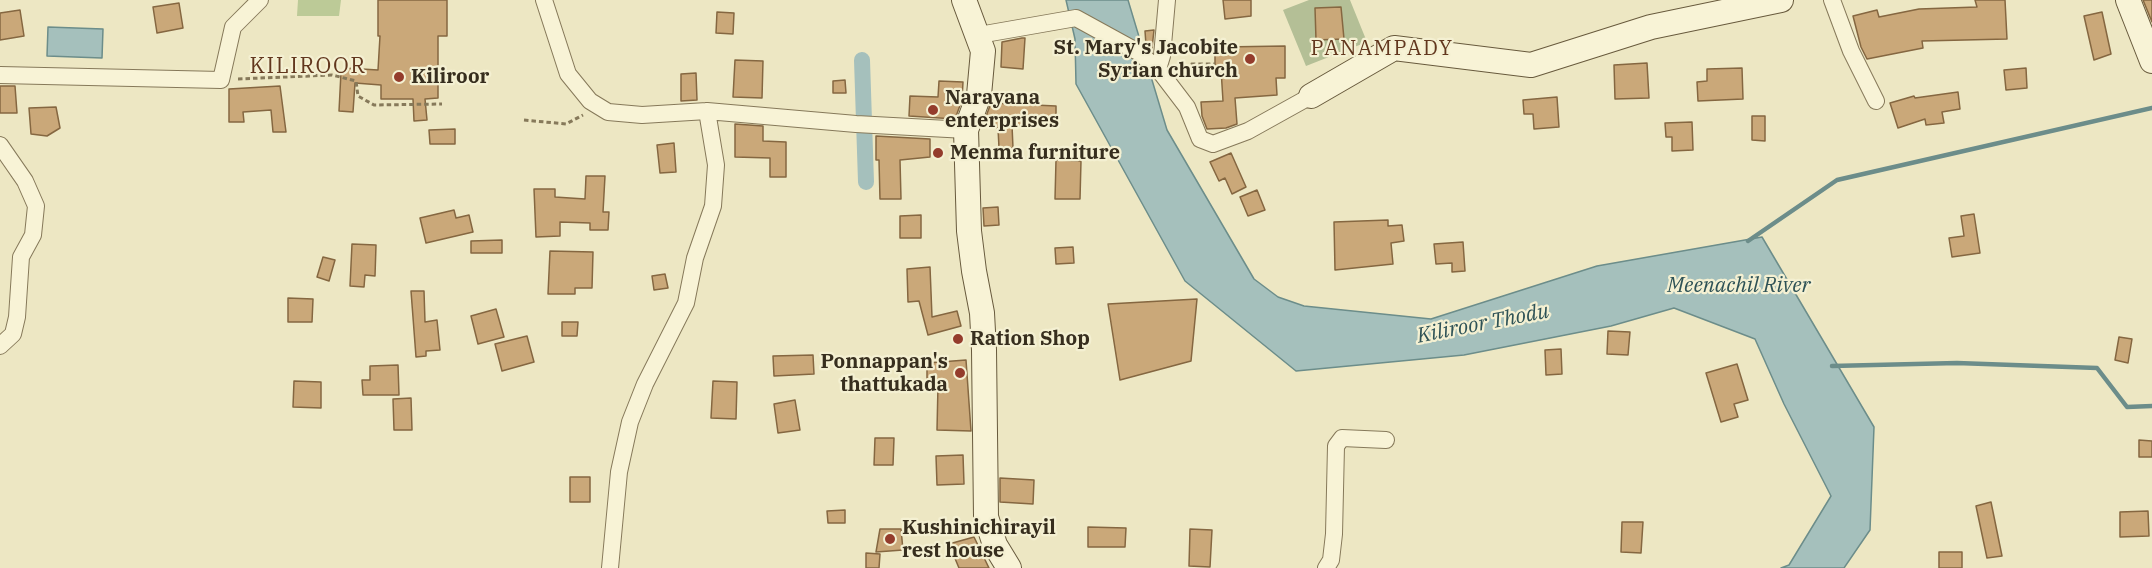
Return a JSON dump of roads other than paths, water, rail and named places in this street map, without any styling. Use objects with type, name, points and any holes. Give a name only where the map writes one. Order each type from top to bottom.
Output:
[{"type":"main road","points":[[964,0],[983,51],[979,95],[966,130],[969,231],[982,314],[984,350],[986,518],[995,545],[1008,568]]},
{"type":"main road","points":[[1311,96],[1394,48],[1531,65],[1651,27],[1781,0]]},
{"type":"main road","points":[[2128,0],[2152,61]]},
{"type":"street","points":[[0,75],[221,80],[234,27],[260,0]]},
{"type":"street","points":[[1157,70],[1162,56],[1167,0]]},
{"type":"street","points":[[1832,0],[1851,51],[1876,101]]},
{"type":"street","points":[[547,2],[568,74],[590,101],[608,112],[642,115],[707,111],[856,124],[966,130]]},
{"type":"street","points":[[978,35],[1076,18],[1138,52],[1157,70],[1187,107],[1200,139],[1214,144],[1248,131],[1311,96]]},
{"type":"street","points":[[610,568],[619,472],[630,422],[645,384],[686,303],[694,258],[713,206],[716,165],[707,111]]},
{"type":"street","points":[[0,146],[25,181],[36,206],[33,235],[21,257],[17,317],[13,334],[0,346]]},
{"type":"street","points":[[1326,568],[1331,560],[1334,534],[1336,446],[1342,438],[1386,440]]},
{"type":"water","name":"Meenachil River","points":[[1066,0],[1128,0],[1167,130],[1254,279],[1278,297],[1304,306],[1431,319],[1597,266],[1762,237],[1874,427],[1870,530],[1844,568],[1781,568],[1789,565],[1831,496],[1784,404],[1755,339],[1674,308],[1611,326],[1464,355],[1296,371],[1185,281],[1076,84],[1075,39]]},
{"type":"water","points":[[48,27],[103,29],[102,58],[47,56]]},
{"type":"waterway","points":[[862,60],[866,182]]},
{"type":"waterway","points":[[1748,241],[1837,180],[2152,108]]},
{"type":"waterway","points":[[1832,366],[1957,363],[2097,368],[2127,407],[2152,406]]},
{"type":"place","name":"St. Mary's Jacobite Syrian church","points":[[1250,59]]},
{"type":"place","name":"Kiliroor","points":[[399,77]]},
{"type":"place","name":"Narayana enterprises","points":[[933,110]]},
{"type":"place","name":"Menma furniture","points":[[938,153]]},
{"type":"place","name":"Ration Shop","points":[[958,339]]},
{"type":"place","name":"Ponnappan's thattukada","points":[[960,373]]},
{"type":"place","name":"Kushinichirayil rest house","points":[[890,539]]},
{"type":"district","name":"PANAMPADY","points":[[1382,49]]},
{"type":"district","name":"KILIROOR","points":[[308,67]]},
{"type":"water label","name":"Kiliroor Thodu","points":[[1483,324]]}]
